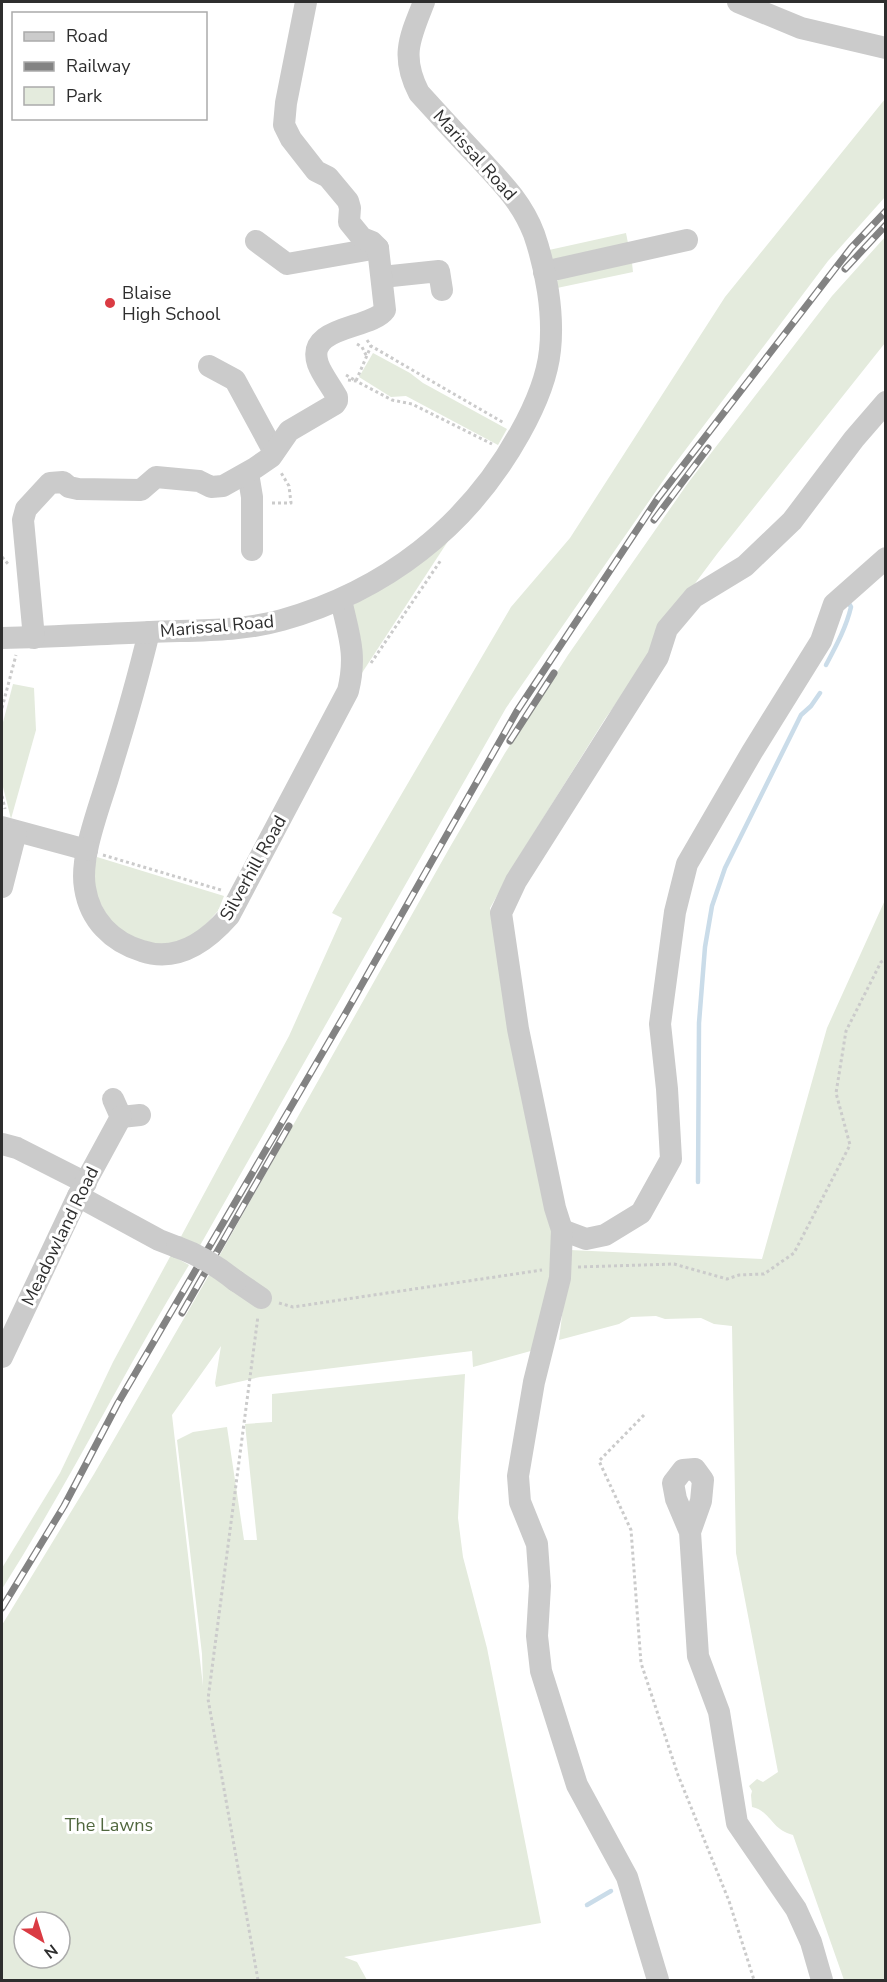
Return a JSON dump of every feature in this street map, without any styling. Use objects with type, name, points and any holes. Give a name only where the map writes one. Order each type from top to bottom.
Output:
[{"type":"street","points":[[19,638],[23,519],[26,509],[50,483],[63,482],[69,487],[78,489],[141,490],[156,477],[199,481],[211,487],[223,486],[248,473],[273,455],[289,431],[335,404],[337,397],[332,372],[317,362],[318,349],[325,338],[354,333],[385,310],[378,248],[372,242],[362,238],[349,222],[348,201],[328,177],[316,171],[291,139],[284,125],[286,103],[306,2]]},
{"type":"street","name":"Marissal Road","points":[[19,638],[213,630],[280,621],[340,600],[394,571],[432,543],[490,483],[510,453],[542,386],[550,351],[550,324],[544,272],[533,232],[523,210],[503,182],[419,93],[412,80],[408,55],[410,37],[424,2]]},
{"type":"street","points":[[738,2],[801,28],[885,48]]},
{"type":"street","points":[[544,272],[687,240]]},
{"type":"street","points":[[256,241],[287,264],[378,248]]},
{"type":"street","points":[[382,277],[440,272],[442,290]]},
{"type":"street","points":[[209,366],[236,380],[273,455]]},
{"type":"street","points":[[658,1980],[627,1877],[577,1785],[541,1671],[537,1636],[540,1586],[537,1544],[520,1502],[518,1476],[534,1382],[560,1278],[562,1230],[555,1208],[518,1029],[501,913],[516,881],[658,657],[667,628],[694,597],[745,566],[792,521],[885,402]]},
{"type":"street","points":[[248,473],[252,497],[252,550]]},
{"type":"street","points":[[562,1230],[586,1239],[605,1235],[641,1213],[671,1159],[660,1024],[675,912],[687,864],[821,640],[834,604],[885,558]]},
{"type":"street","name":"Silverhill Road","points":[[149,632],[87,850],[84,886],[95,918],[118,942],[161,956],[197,945],[214,933],[229,916],[348,691],[354,656],[340,600]]},
{"type":"street","points":[[2,887],[9,829],[87,850]]},
{"type":"street","name":"Meadowland Road","points":[[2,1357],[82,1189],[125,1110]]},
{"type":"street","points":[[2,1144],[17,1148],[159,1240],[216,1265],[261,1298]]},
{"type":"street","points":[[690,1532],[698,1656],[719,1712],[737,1823],[796,1910],[811,1942],[822,1980]]},
{"type":"path","points":[[354,333],[364,335],[370,346],[521,432]]},
{"type":"path","points":[[354,333],[367,357]]},
{"type":"path","points":[[356,381],[370,346]]},
{"type":"path","points":[[332,372],[343,380],[356,381]]},
{"type":"path","points":[[332,372],[356,381],[392,400],[412,404],[510,453]]},
{"type":"path","points":[[251,504],[291,502],[289,486],[273,455]]},
{"type":"path","points":[[371,663],[444,556]]},
{"type":"path","points":[[2,708],[19,638]]},
{"type":"path","points":[[87,850],[240,896]]},
{"type":"path","points":[[881,962],[885,959]]},
{"type":"path","points":[[258,1980],[208,1699],[261,1298]]},
{"type":"path","points":[[644,1415],[599,1461],[632,1530],[641,1663],[678,1775],[729,1901],[754,1980]]},
{"type":"green space","points":[[885,99],[885,197],[828,261],[674,465],[506,708],[198,1249],[177,1244],[289,1036],[342,918],[332,913],[511,607],[570,538],[725,297]]},
{"type":"green space","points":[[626,233],[629,248],[554,261],[550,257],[549,250]]},
{"type":"green space","name":"The Lawns","points":[[885,237],[885,343],[717,554],[655,637],[656,648],[605,719],[490,908],[556,1252],[538,1349],[473,1367],[472,1351],[260,1377],[216,1387],[221,1346],[172,1415],[203,1686],[202,1654],[177,1440],[193,1432],[227,1427],[244,1540],[257,1540],[245,1424],[272,1422],[272,1394],[465,1374],[458,1518],[463,1557],[487,1648],[541,1923],[344,1957],[357,1962],[367,1980],[2,1980],[2,1625],[94,1474],[209,1275],[250,1298],[217,1260],[505,753],[568,655],[688,483],[832,296]]},
{"type":"green space","points":[[632,263],[633,272],[557,288],[556,282],[562,277]]},
{"type":"green space","points":[[373,353],[507,429],[498,445],[406,396],[391,397],[359,377]]},
{"type":"green space","points":[[452,535],[358,679],[352,606]]},
{"type":"green space","points":[[13,684],[34,688],[36,730],[11,819],[2,783],[2,726]]},
{"type":"green space","points":[[97,857],[224,896],[218,911],[188,939],[164,946],[145,944],[112,925],[95,893],[93,873]]},
{"type":"green space","points":[[885,900],[885,1980],[844,1980],[793,1835],[780,1829],[763,1812],[752,1807],[752,1791],[749,1786],[757,1779],[763,1782],[778,1772],[736,1553],[732,1326],[714,1324],[701,1318],[631,1317],[619,1324],[559,1340],[570,1250],[762,1259],[827,1028]]},
{"type":"green space","points":[[171,1255],[189,1265],[2,1589],[2,1568],[60,1473],[113,1362]]},
{"type":"waterway","points":[[826,665],[846,622],[851,607],[848,602]]},
{"type":"waterway","points":[[698,1182],[699,1023],[705,947],[712,906],[725,868],[801,715],[820,693]]},
{"type":"waterway","points":[[587,1905],[611,1891]]},
{"type":"railway","points":[[2,1608],[64,1506],[118,1403],[344,1016],[517,711],[658,498],[851,248],[886,211]]},
{"type":"railway","points":[[845,269],[886,225]]},
{"type":"railway","points":[[654,520],[708,448]]},
{"type":"railway","points":[[510,741],[554,673]]},
{"type":"railway","points":[[182,1313],[289,1126]]},
{"type":"place","name":"Blaise High School","points":[[110,303]]}]
